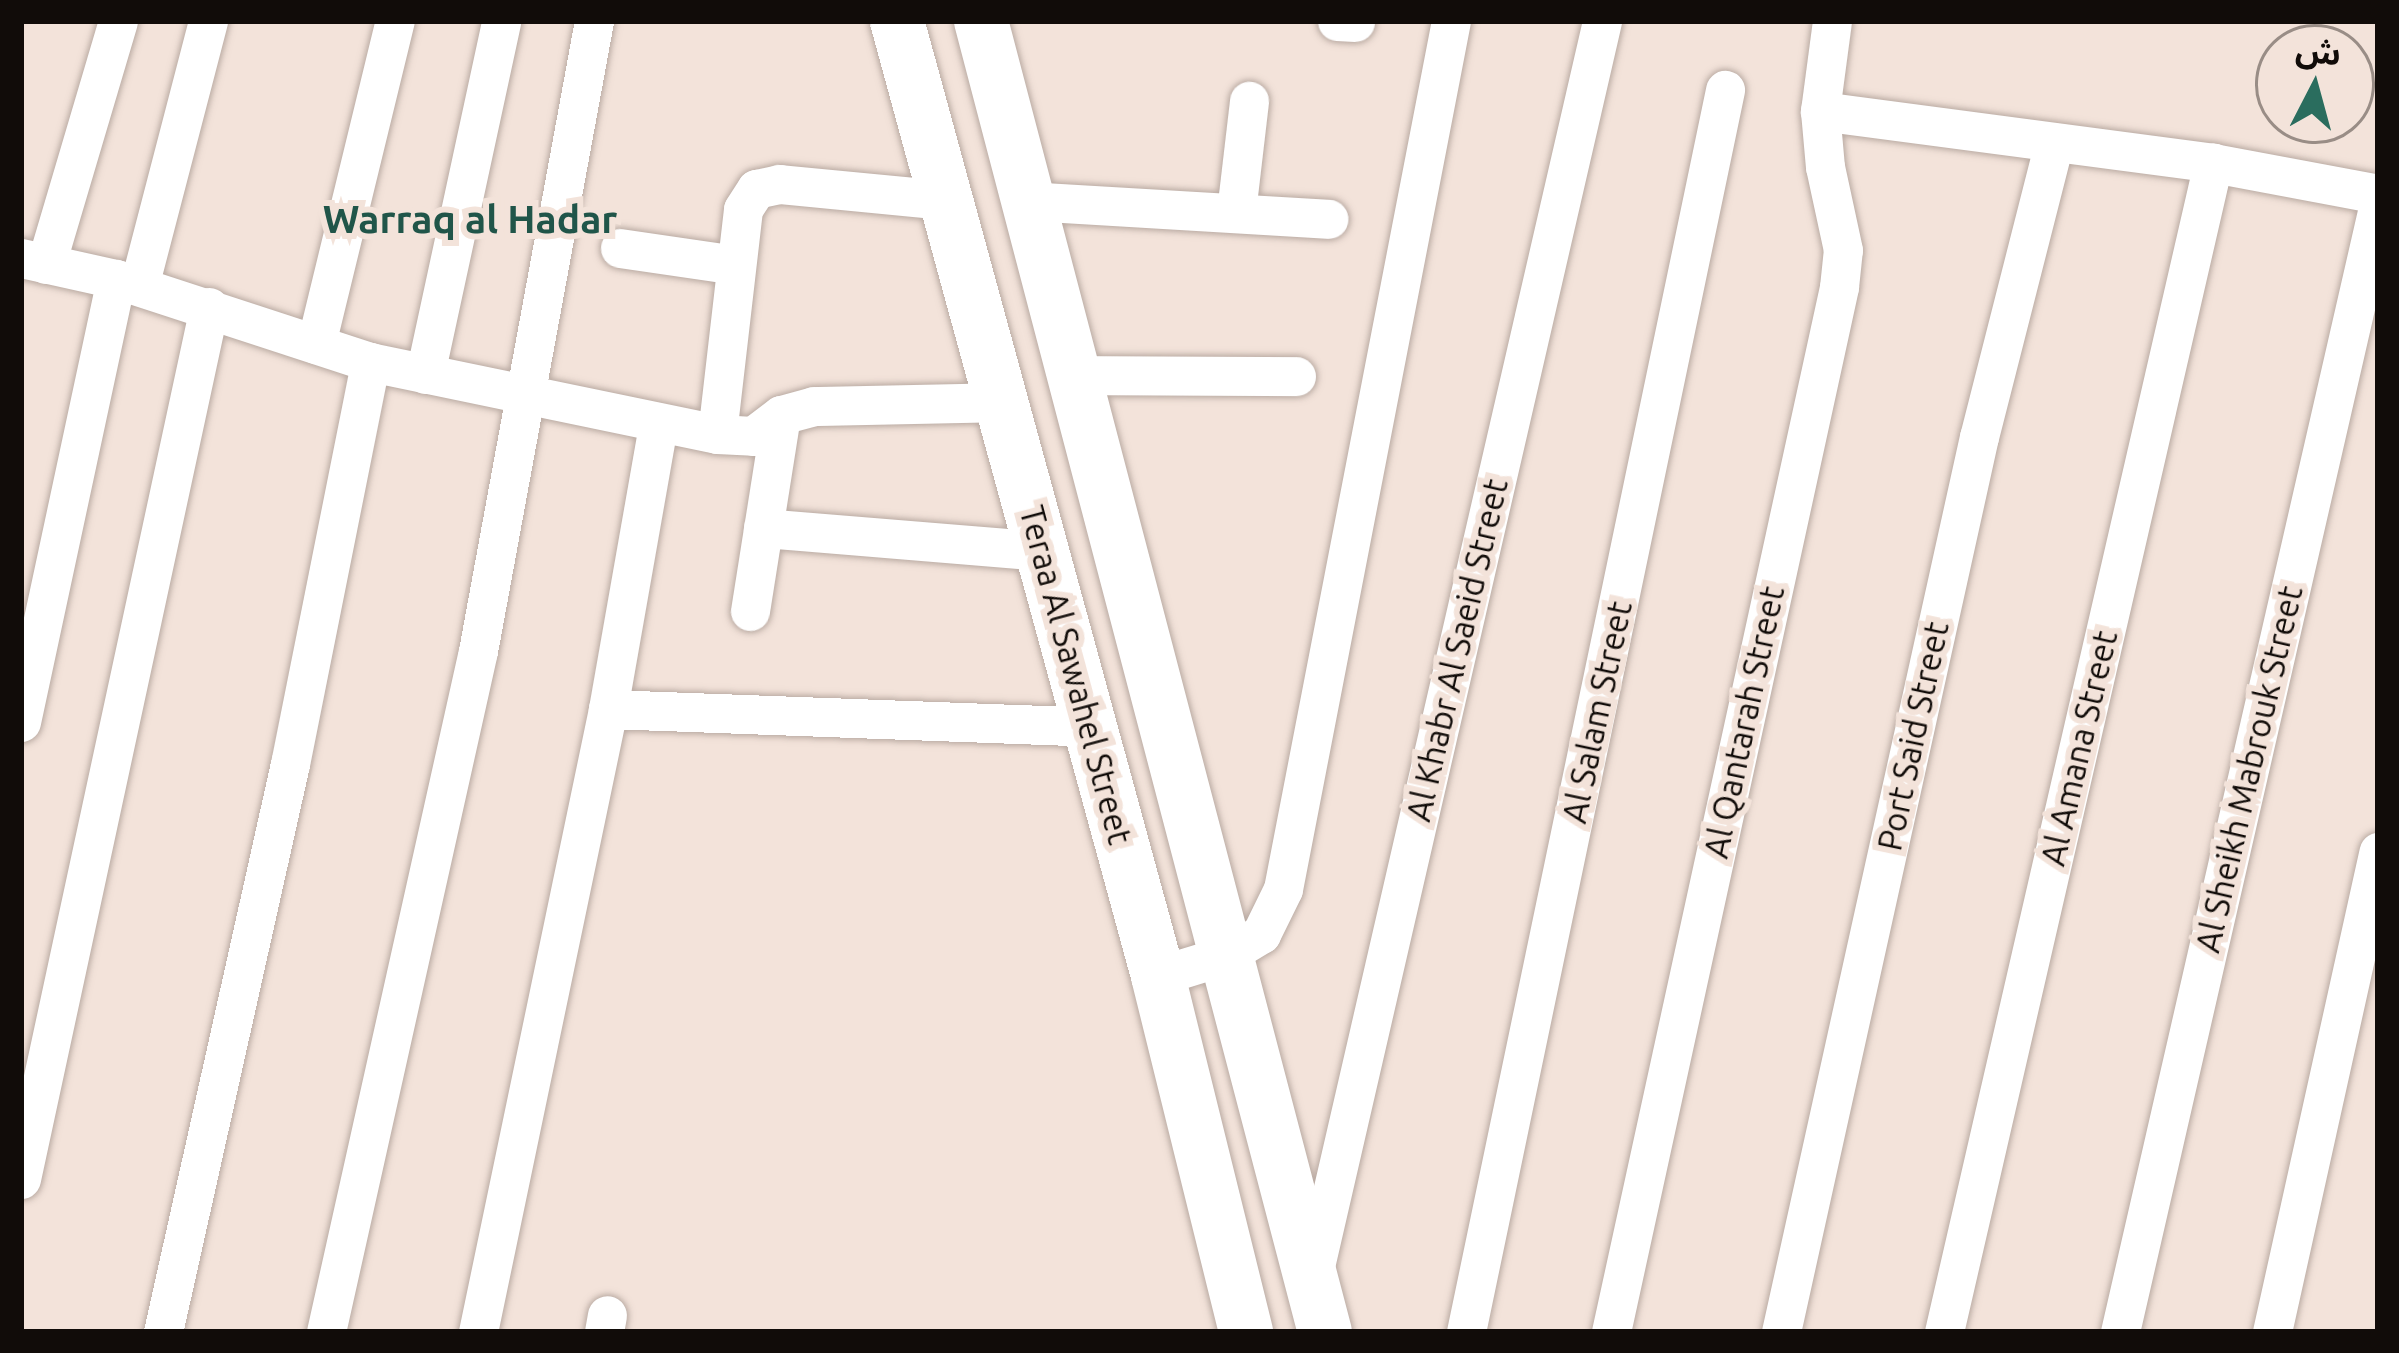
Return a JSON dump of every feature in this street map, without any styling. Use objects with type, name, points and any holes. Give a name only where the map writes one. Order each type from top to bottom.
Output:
[{"type":"main road","name":"Teraa Al Sawahel Street","points":[[897,21],[1158,976],[1246,1332]]},
{"type":"main road","points":[[981,21],[1325,1332]]},
{"type":"street","points":[[118,21],[33,261],[128,283],[370,362],[717,434],[753,436],[781,415],[814,406],[1001,402]]},
{"type":"street","points":[[21,722],[128,283],[208,21]]},
{"type":"street","points":[[316,344],[395,21]]},
{"type":"street","points":[[425,374],[501,21]]},
{"type":"street","points":[[326,1332],[478,651],[594,21]]},
{"type":"street","points":[[1337,21],[1355,22]]},
{"type":"street","points":[[1158,976],[1226,955],[1261,934],[1283,889],[1451,21]]},
{"type":"street","name":"Al Khabr Al Saeid Street","points":[[1311,1280],[1602,21]]},
{"type":"street","name":"Al Qantarah Street","points":[[1611,1332],[1839,287],[1843,250],[1825,167],[1820,111],[1832,21]]},
{"type":"street","name":"Al Salam Street","points":[[1466,1332],[1724,90]]},
{"type":"street","points":[[1237,212],[1249,101]]},
{"type":"street","points":[[1820,111],[2213,163],[2378,194]]},
{"type":"street","name":"Port Said Street","points":[[1780,1332],[1979,437],[2054,142]]},
{"type":"street","name":"Al Amana Street","points":[[1944,1332],[2213,163]]},
{"type":"street","points":[[717,434],[743,209],[756,189],[778,184],[946,200]]},
{"type":"street","points":[[1028,201],[1328,219]]},
{"type":"street","name":"Al Sheikh Mabrouk Street","points":[[2120,1332],[2378,207]]},
{"type":"street","points":[[620,248],[736,265]]},
{"type":"street","points":[[21,1179],[209,308]]},
{"type":"street","points":[[163,1332],[290,764],[370,362]]},
{"type":"street","points":[[1074,375],[1296,376]]},
{"type":"street","points":[[750,611],[781,415]]},
{"type":"street","points":[[478,1332],[608,709],[658,425]]},
{"type":"street","points":[[764,528],[1042,551]]},
{"type":"street","points":[[608,709],[1090,727]]},
{"type":"street","points":[[2272,1332],[2378,852]]},
{"type":"district","name":"Warraq al Hadar","points":[[470,219]]}]
